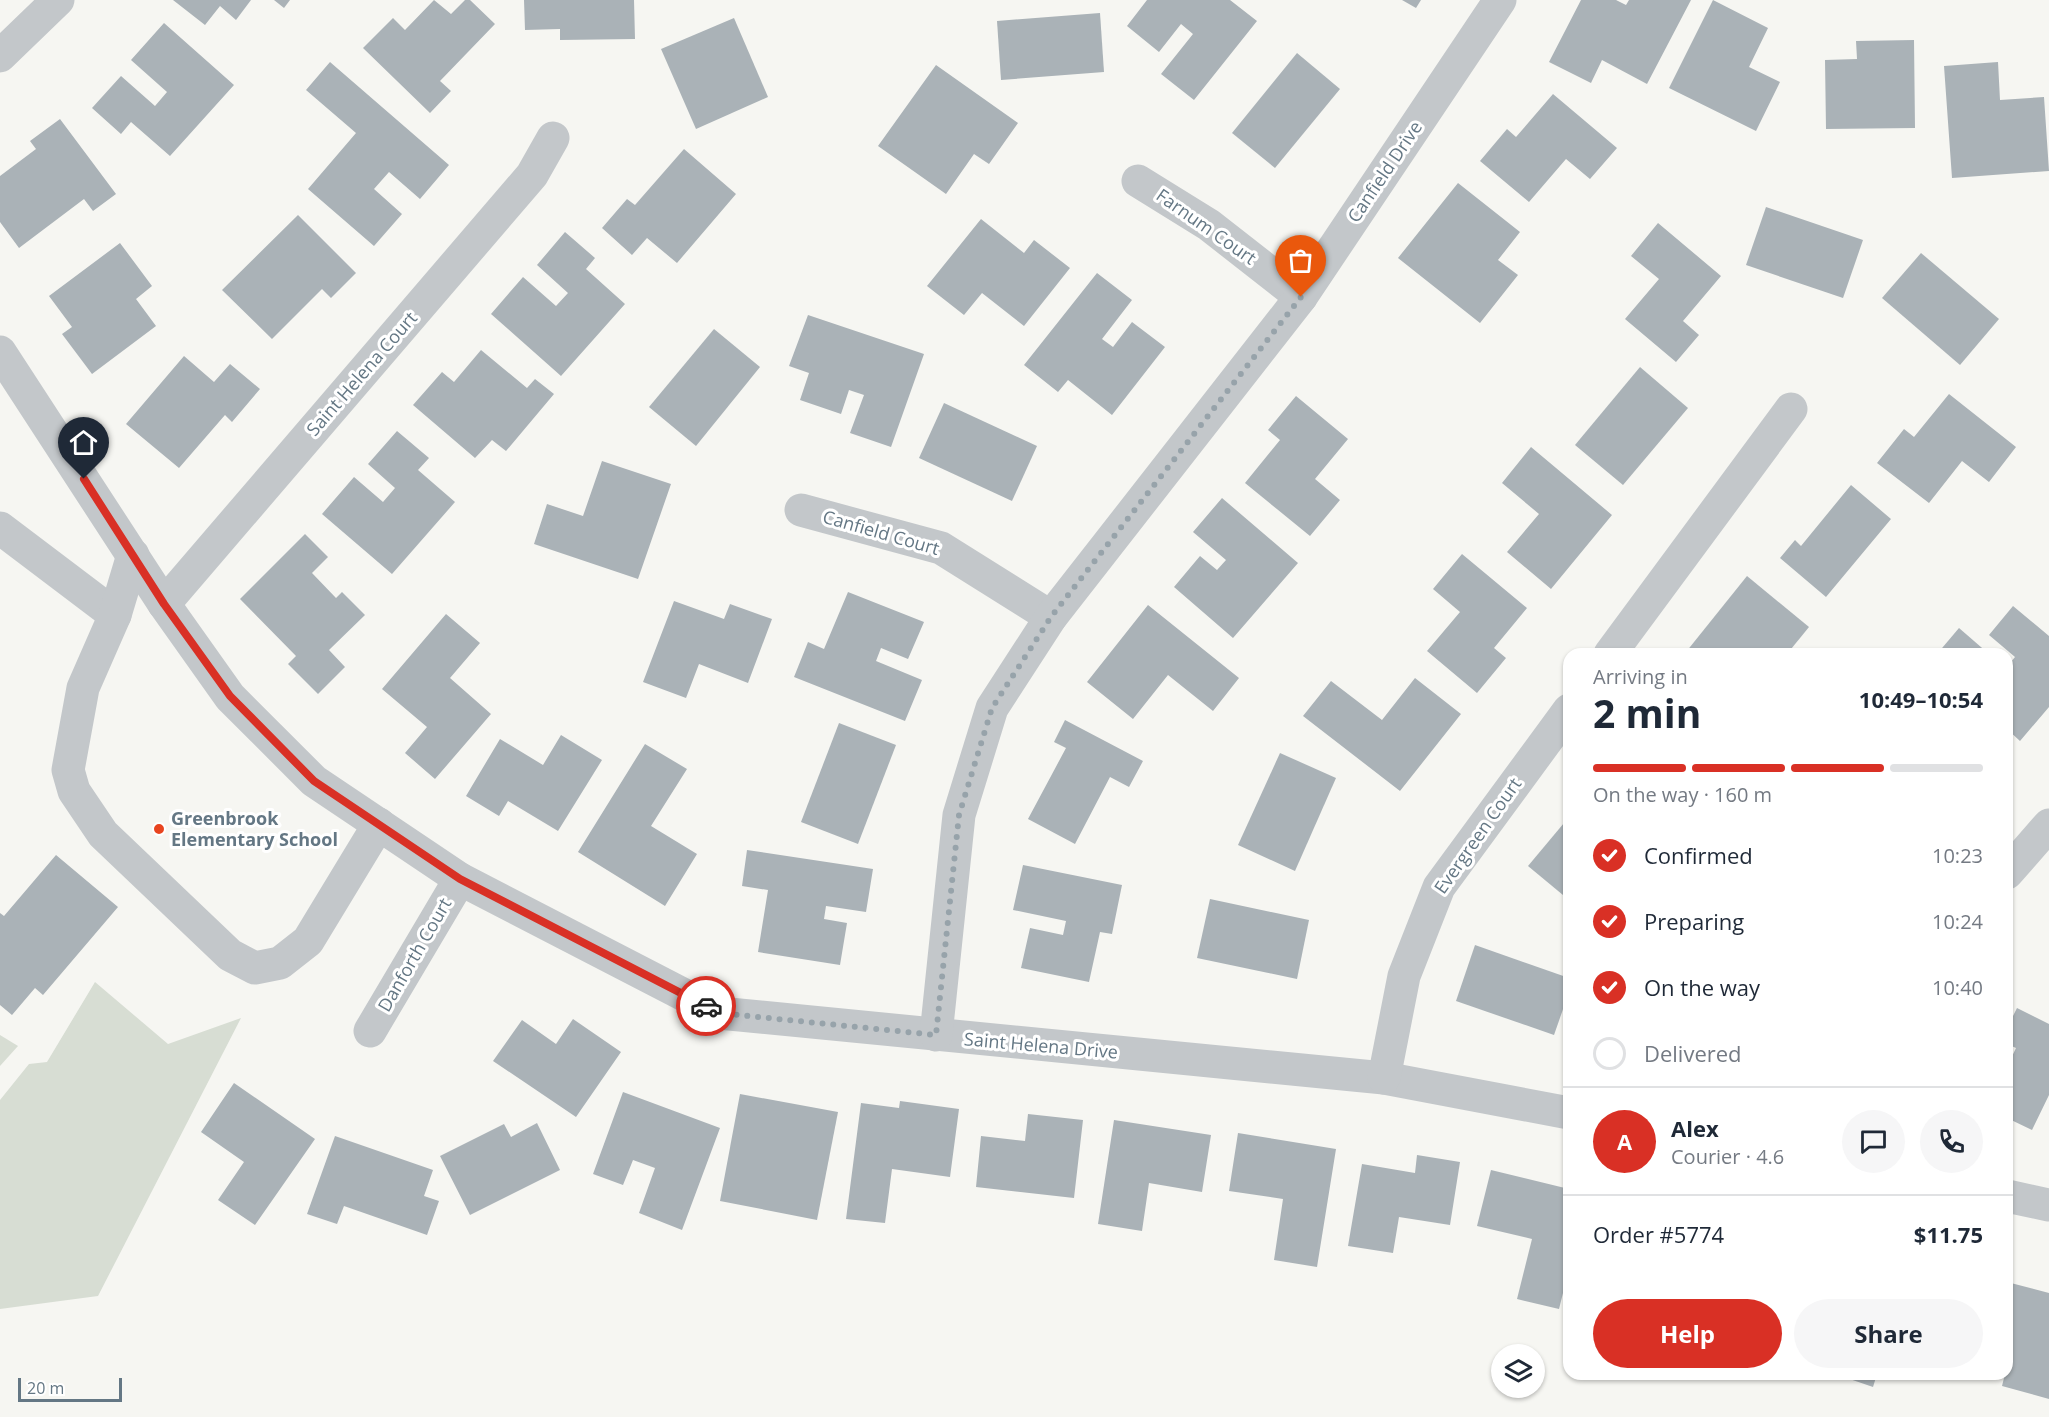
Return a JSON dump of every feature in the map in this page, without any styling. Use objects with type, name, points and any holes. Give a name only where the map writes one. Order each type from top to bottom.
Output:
[{"type":"street","points":[[0,56],[58,0]]},
{"type":"street","name":"Canfield Drive","points":[[936,1035],[959,815],[992,708],[1051,617],[1301,297],[1500,0]]},
{"type":"street","name":"Saint Helena Court","points":[[164,604],[532,175],[553,138]]},
{"type":"street","name":"Farnum Court","points":[[1138,181],[1209,225],[1301,297]]},
{"type":"street","name":"Saint Helena Drive","points":[[0,352],[164,604],[230,696],[314,781],[460,879],[719,1013],[1384,1078],[1563,1112]]},
{"type":"street","points":[[1615,648],[1791,409]]},
{"type":"street","name":"Canfield Court","points":[[801,510],[940,548],[1051,617]]},
{"type":"street","points":[[0,528],[115,615]]},
{"type":"street","points":[[133,555],[115,615],[83,688],[68,770],[74,790],[103,834],[230,955],[255,968],[280,963],[308,941],[379,824]]},
{"type":"street","name":"Evergreen Court","points":[[1384,1078],[1404,976],[1439,887],[1563,718]]},
{"type":"street","points":[[2013,866],[2049,825]]},
{"type":"street","name":"Danforth Court","points":[[370,1031],[460,879]]},
{"type":"street","points":[[2013,1197],[2049,1205]]},
{"type":"shaded area","points":[[95,982],[168,1044],[241,1018],[98,1296],[0,1309],[0,1100],[29,1064],[47,1062]]},
{"type":"shaded area","points":[[0,1035],[18,1046],[0,1066]]},
{"type":"building","points":[[173,0],[251,0],[236,20],[220,6],[205,25]]},
{"type":"building","points":[[274,0],[290,0],[284,8]]},
{"type":"building","points":[[434,0],[451,14],[465,0],[470,0],[495,24],[440,81],[451,91],[430,113],[363,48],[393,18],[405,30]]},
{"type":"building","points":[[524,0],[634,0],[635,39],[560,40],[560,29],[525,30]]},
{"type":"building","points":[[1147,0],[1230,0],[1257,21],[1194,100],[1161,74],[1193,34],[1181,24],[1159,52],[1127,26]]},
{"type":"building","points":[[1402,0],[1421,0],[1416,8]]},
{"type":"building","points":[[1581,0],[1616,0],[1626,5],[1629,0],[1691,0],[1647,84],[1602,60],[1591,83],[1549,62]]},
{"type":"building","points":[[1713,0],[1768,28],[1749,67],[1780,82],[1756,131],[1669,88]]},
{"type":"building","points":[[1100,13],[1104,72],[1001,80],[997,21]]},
{"type":"building","points":[[734,18],[768,97],[696,129],[661,49]]},
{"type":"building","points":[[164,23],[234,85],[170,156],[131,122],[121,134],[92,108],[121,76],[155,106],[167,92],[131,60]]},
{"type":"building","points":[[1914,40],[1915,128],[1826,129],[1825,60],[1857,59],[1856,41]]},
{"type":"building","points":[[1297,53],[1340,89],[1275,168],[1232,133]]},
{"type":"building","points":[[330,62],[449,165],[420,199],[389,172],[374,189],[402,214],[374,246],[308,189],[356,133],[306,90]]},
{"type":"building","points":[[1998,62],[2000,100],[2044,97],[2049,171],[1952,178],[1944,66]]},
{"type":"building","points":[[936,65],[1018,123],[989,164],[974,154],[946,194],[878,146]]},
{"type":"building","points":[[1553,94],[1617,148],[1590,179],[1566,159],[1529,202],[1480,161],[1507,129],[1516,137]]},
{"type":"building","points":[[60,119],[116,194],[93,211],[84,199],[19,248],[0,222],[0,176],[36,149],[30,141]]},
{"type":"building","points":[[684,149],[736,194],[677,263],[647,238],[632,255],[602,228],[627,199],[635,205]]},
{"type":"building","points":[[1458,183],[1520,232],[1498,260],[1518,275],[1480,323],[1398,258]]},
{"type":"building","points":[[1766,207],[1863,240],[1843,298],[1746,265]]},
{"type":"building","points":[[298,215],[356,273],[331,298],[322,289],[272,339],[222,290]]},
{"type":"building","points":[[981,219],[1024,253],[1034,240],[1070,268],[1024,326],[982,293],[964,315],[927,286]]},
{"type":"building","points":[[1658,223],[1721,276],[1683,321],[1699,335],[1676,362],[1625,319],[1659,279],[1631,256]]},
{"type":"building","points":[[565,232],[595,258],[586,269],[625,304],[561,376],[491,314],[523,277],[556,306],[568,293],[537,265]]},
{"type":"building","points":[[120,243],[152,286],[136,299],[156,326],[92,374],[62,334],[72,327],[49,296]]},
{"type":"building","points":[[1921,253],[1999,319],[1960,365],[1882,298]]},
{"type":"building","points":[[1097,273],[1132,300],[1102,339],[1113,347],[1132,322],[1165,347],[1112,415],[1068,380],[1058,392],[1024,365]]},
{"type":"building","points":[[808,315],[924,354],[891,447],[850,433],[864,395],[849,390],[841,414],[800,400],[809,373],[789,366]]},
{"type":"building","points":[[714,329],[760,367],[696,446],[649,407]]},
{"type":"building","points":[[481,350],[527,388],[535,379],[554,394],[506,451],[492,440],[475,458],[413,405],[442,372],[454,382]]},
{"type":"building","points":[[184,356],[214,382],[230,364],[260,389],[232,422],[225,415],[179,468],[126,424]]},
{"type":"building","points":[[1640,367],[1688,408],[1623,485],[1575,445]]},
{"type":"building","points":[[1949,394],[2016,447],[1989,482],[1962,461],[1929,503],[1877,463],[1904,429],[1914,437]]},
{"type":"building","points":[[1296,396],[1348,439],[1315,479],[1340,500],[1310,536],[1245,483],[1280,440],[1268,430]]},
{"type":"building","points":[[944,403],[1037,446],[1012,501],[919,458]]},
{"type":"building","points":[[397,431],[429,458],[418,470],[455,502],[392,574],[322,514],[354,477],[383,502],[395,488],[368,464]]},
{"type":"building","points":[[1531,447],[1612,515],[1551,589],[1507,552],[1539,514],[1502,483]]},
{"type":"building","points":[[602,461],[671,484],[638,579],[534,544],[547,504],[583,516]]},
{"type":"building","points":[[1851,485],[1891,519],[1826,597],[1780,558],[1795,540],[1801,546]]},
{"type":"building","points":[[1222,498],[1298,563],[1233,638],[1174,587],[1200,556],[1217,570],[1226,560],[1193,532]]},
{"type":"building","points":[[305,534],[328,557],[312,573],[336,598],[342,592],[365,615],[329,650],[345,667],[318,694],[288,664],[296,656],[240,599]]},
{"type":"building","points":[[1462,554],[1527,608],[1494,648],[1506,658],[1477,693],[1427,651],[1460,612],[1433,589]]},
{"type":"building","points":[[1747,576],[1809,627],[1792,648],[1689,648]]},
{"type":"building","points":[[848,592],[924,622],[908,659],[881,648],[876,661],[922,680],[905,721],[794,677],[808,642],[824,649]]},
{"type":"building","points":[[674,601],[724,619],[730,604],[772,619],[748,683],[699,664],[686,698],[643,682]]},
{"type":"building","points":[[1148,605],[1239,678],[1213,711],[1168,675],[1133,719],[1087,682]]},
{"type":"building","points":[[2013,606],[2049,636],[2049,707],[2020,741],[2013,735],[2013,660],[2015,657],[2013,648],[2004,648],[1989,635]]},
{"type":"building","points":[[446,614],[480,643],[450,678],[491,714],[435,779],[405,753],[427,727],[382,689]]},
{"type":"building","points":[[1959,628],[1982,648],[1942,648]]},
{"type":"building","points":[[1415,678],[1461,714],[1400,791],[1303,716],[1331,681],[1382,720]]},
{"type":"building","points":[[1065,720],[1143,761],[1129,787],[1110,777],[1075,844],[1028,819],[1066,748],[1054,742]]},
{"type":"building","points":[[839,723],[896,745],[858,844],[801,822]]},
{"type":"building","points":[[561,735],[602,760],[558,831],[508,801],[499,816],[466,796],[500,739],[543,765]]},
{"type":"building","points":[[645,744],[687,769],[651,826],[697,854],[665,906],[578,852]]},
{"type":"building","points":[[1280,753],[1336,778],[1295,871],[1238,845]]},
{"type":"building","points":[[1563,824],[1563,895],[1528,866]]},
{"type":"building","points":[[747,850],[873,869],[866,912],[826,906],[824,919],[847,923],[840,965],[758,952],[768,890],[742,886]]},
{"type":"building","points":[[56,855],[118,907],[43,995],[35,988],[12,1015],[0,1005],[0,913],[4,916]]},
{"type":"building","points":[[1023,865],[1122,885],[1112,934],[1100,932],[1089,982],[1021,968],[1030,928],[1063,935],[1066,921],[1013,910]]},
{"type":"building","points":[[1210,899],[1309,920],[1297,979],[1197,958]]},
{"type":"building","points":[[1475,945],[1563,976],[1563,1009],[1554,1035],[1456,1001]]},
{"type":"building","points":[[2017,1008],[2049,1024],[2049,1095],[2032,1130],[2013,1121],[2013,1054],[2016,1048],[2013,1047],[2013,1016]]},
{"type":"building","points":[[573,1019],[621,1052],[576,1117],[493,1061],[522,1020],[556,1044]]},
{"type":"building","points":[[234,1083],[315,1139],[255,1225],[218,1200],[244,1162],[201,1132]]},
{"type":"building","points":[[623,1092],[720,1128],[682,1230],[639,1213],[655,1168],[633,1160],[623,1185],[593,1174]]},
{"type":"building","points":[[740,1094],[838,1112],[817,1220],[720,1201]]},
{"type":"building","points":[[900,1101],[959,1109],[950,1177],[892,1169],[885,1223],[846,1219],[861,1103],[899,1108]]},
{"type":"building","points":[[1028,1114],[1083,1120],[1074,1198],[976,1187],[981,1136],[1025,1141]]},
{"type":"building","points":[[1114,1120],[1211,1135],[1202,1192],[1149,1183],[1142,1231],[1098,1224]]},
{"type":"building","points":[[537,1123],[560,1170],[470,1215],[440,1156],[504,1124],[511,1137]]},
{"type":"building","points":[[1238,1133],[1336,1149],[1317,1267],[1274,1260],[1283,1199],[1229,1191]]},
{"type":"building","points":[[335,1136],[433,1170],[424,1196],[439,1201],[427,1235],[344,1206],[337,1224],[307,1214]]},
{"type":"building","points":[[1417,1155],[1460,1162],[1450,1225],[1399,1217],[1393,1253],[1348,1246],[1362,1164],[1415,1173]]},
{"type":"building","points":[[1491,1170],[1563,1188],[1563,1293],[1559,1309],[1517,1299],[1532,1239],[1477,1226]]},
{"type":"building","points":[[2013,1284],[2049,1293],[2049,1399],[2002,1386],[2004,1380],[2013,1380]]},
{"type":"building","points":[[1853,1380],[1875,1380],[1873,1387]]},
{"type":"way so far","points":[[706,1006],[719,1013],[936,1035],[959,815],[992,708],[1051,617],[1301,297]]},
{"type":"place","name":"Greenbrook Elementary School","points":[[159,829]]},
{"type":"route","points":[[84,479],[164,604],[230,696],[314,781],[460,879],[706,1006]]}]
